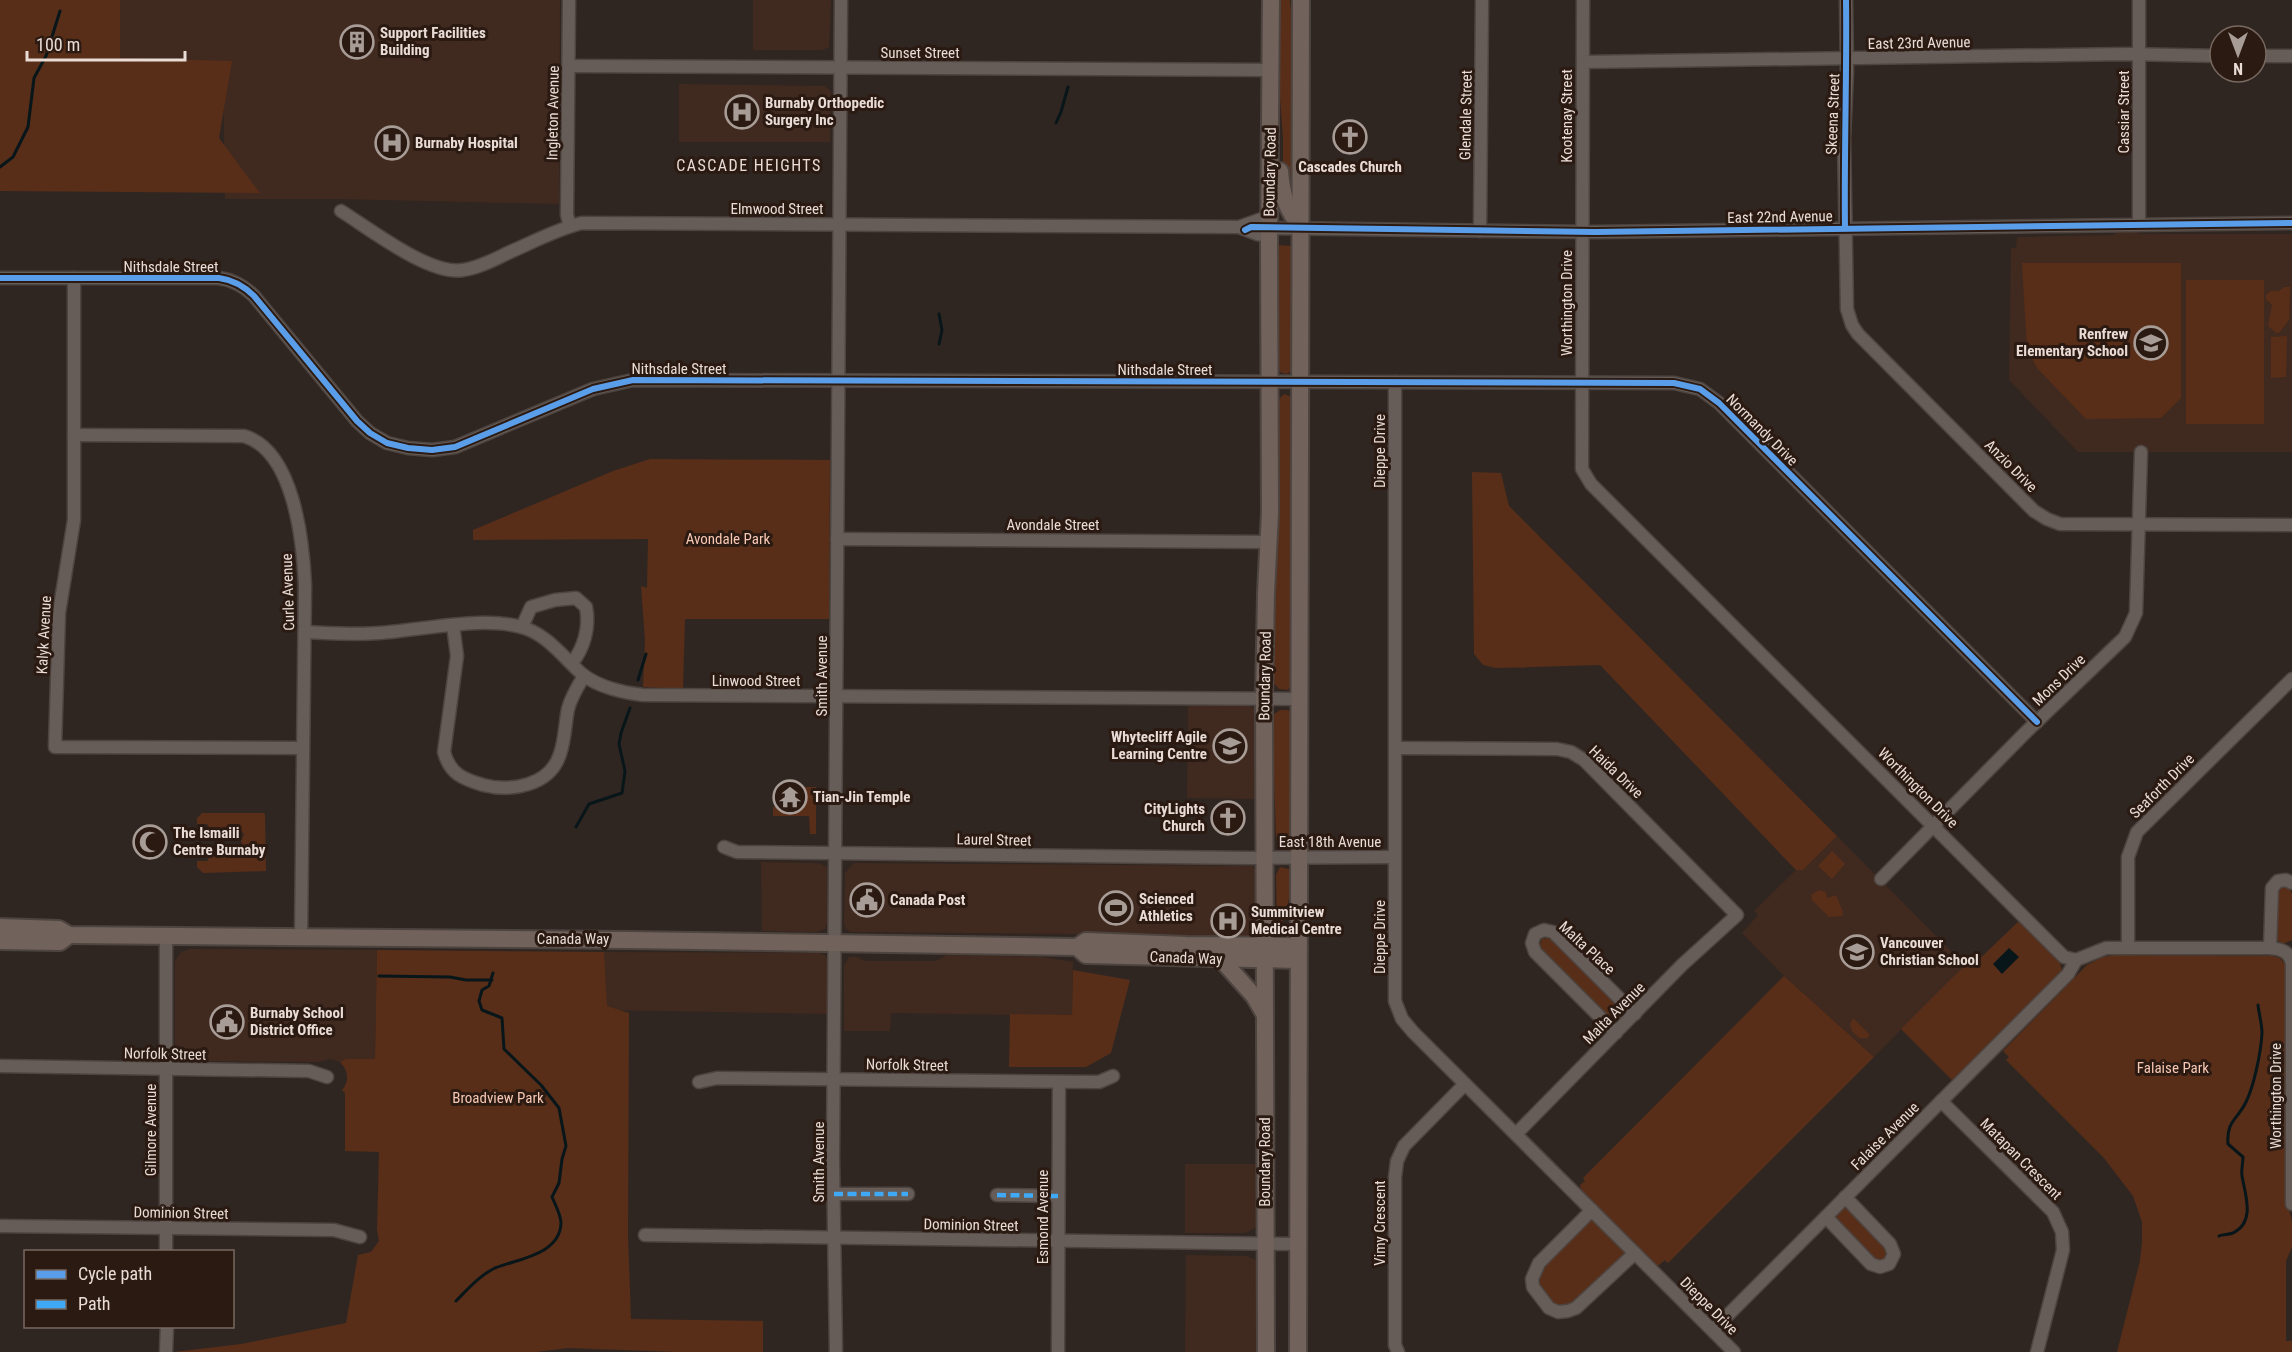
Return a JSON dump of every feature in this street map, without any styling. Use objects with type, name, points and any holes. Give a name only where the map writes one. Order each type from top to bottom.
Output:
[{"type":"main road","name":"Boundary Road","points":[[1266,1352],[1264,699],[1271,382],[1269,227],[1271,0]]},
{"type":"main road","name":"Boundary Road","points":[[1298,1352],[1301,0]]},
{"type":"main road","points":[[1271,106],[1280,131],[1281,193],[1289,212],[1300,228]]},
{"type":"main road","name":"Canada Way","points":[[0,927],[59,929],[69,935],[166,937],[1077,947],[1086,940],[1298,953]]},
{"type":"main road","name":"Canada Way","points":[[0,941],[60,942],[69,935]]},
{"type":"main road","name":"Canada Way","points":[[1077,947],[1086,955],[1221,959],[1265,952]]},
{"type":"main road","points":[[1221,959],[1254,996],[1265,1016]]},
{"type":"street","name":"Ingleton Avenue","points":[[569,0],[567,215],[570,226]]},
{"type":"street","name":"Smith Avenue","points":[[836,1352],[834,1079],[841,0]]},
{"type":"street","name":"Glendale Street","points":[[1480,231],[1482,0]]},
{"type":"street","name":"Kootenay Street","points":[[1582,232],[1583,0]]},
{"type":"street","name":"Skeena Street","points":[[1845,228],[1846,0]]},
{"type":"street","name":"Cassiar Street","points":[[2139,0],[2139,223]]},
{"type":"street","name":"East 23rd Avenue","points":[[1582,62],[2208,56]]},
{"type":"street","points":[[2268,56],[2292,56]]},
{"type":"street","name":"Sunset Street","points":[[569,66],[1271,70]]},
{"type":"street","name":"Elmwood Street","points":[[341,211],[429,266],[446,271],[462,271],[478,266],[570,226],[582,223],[1269,227]]},
{"type":"street","name":"East 22nd Avenue","points":[[1269,227],[1582,232],[2139,223],[2292,223]]},
{"type":"street","name":"Elmwood Street","points":[[1239,227],[1257,234],[1269,227]]},
{"type":"street","name":"Anzio Drive","points":[[1845,228],[1847,309],[1852,326],[2034,511],[2060,524],[2292,525]]},
{"type":"street","name":"Worthington Drive","points":[[1582,232],[1582,469],[1591,484],[2064,957],[2076,960],[2106,948],[2270,948],[2283,950],[2291,956],[2292,1204]]},
{"type":"street","name":"Nithsdale Street","points":[[0,278],[219,278],[237,283],[254,296],[363,428],[378,439],[408,448],[432,450],[455,447],[594,389],[624,381],[1300,382]]},
{"type":"street","name":"Kalyk Avenue","points":[[74,278],[74,520],[59,613],[55,747],[302,748]]},
{"type":"street","name":"Normandy Drive","points":[[1300,382],[1674,383],[1700,389],[1719,403],[2037,722]]},
{"type":"street","name":"Dieppe Drive","points":[[1395,382],[1395,1001],[1402,1019],[1408,1026],[1734,1352]]},
{"type":"street","name":"Curle Avenue","points":[[74,435],[239,436],[254,440],[259,444],[284,474],[291,491],[304,562],[301,938]]},
{"type":"street","name":"Mons Drive","points":[[1881,879],[2037,722],[2125,638],[2136,613],[2142,452]]},
{"type":"street","name":"Avondale Street","points":[[837,539],[1268,542]]},
{"type":"street","points":[[522,627],[531,607],[555,600],[576,598],[586,607],[587,626],[582,650],[572,663]]},
{"type":"street","name":"Linwood Street","points":[[305,632],[379,633],[453,625],[487,624],[522,627],[531,631],[572,663],[584,676],[625,693],[643,695],[1300,699]]},
{"type":"street","points":[[453,625],[457,656],[444,752],[453,772],[463,780],[495,788],[513,788],[530,784],[545,776],[554,767],[560,755],[569,707],[584,676]]},
{"type":"street","name":"Seaforth Drive","points":[[2128,948],[2128,857],[2137,832],[2292,679]]},
{"type":"street","name":"Haida Drive","points":[[1396,748],[1557,749],[1571,752],[1584,760],[1737,915]]},
{"type":"street","name":"Laurel Street","points":[[724,848],[737,852],[1265,857]]},
{"type":"street","name":"East 18th Avenue","points":[[1265,857],[1394,857]]},
{"type":"street","points":[[2270,948],[2272,888],[2278,881],[2286,880],[2292,883]]},
{"type":"street","name":"Malta Avenue","points":[[1516,1134],[1682,965],[1737,915]]},
{"type":"street","name":"Malta Place","points":[[1616,1033],[1535,952],[1532,943],[1535,934],[1544,930],[1553,932],[1635,1014]]},
{"type":"street","name":"Gilmore Avenue","points":[[166,937],[166,1250]]},
{"type":"street","name":"Falaise Avenue","points":[[1713,1330],[2068,974],[2076,960]]},
{"type":"street","name":"Norfolk Street","points":[[0,1066],[309,1071],[327,1077]]},
{"type":"street","name":"Norfolk Street","points":[[699,1082],[717,1078],[1099,1082],[1113,1076]]},
{"type":"street","name":"Esmond Avenue","points":[[1058,1352],[1059,1082]]},
{"type":"street","name":"Vimy Crescent","points":[[1398,1352],[1395,1345],[1395,1177],[1397,1161],[1404,1146],[1465,1084]]},
{"type":"street","name":"Matapan Crescent","points":[[1941,1101],[2053,1212],[2062,1232],[2063,1250],[2037,1352]]},
{"type":"street","points":[[834,1194],[908,1194]]},
{"type":"street","points":[[997,1195],[1058,1196]]},
{"type":"street","points":[[1826,1217],[1871,1264],[1880,1267],[1889,1264],[1894,1254],[1890,1244],[1845,1197]]},
{"type":"street","points":[[1592,1210],[1534,1270],[1533,1287],[1549,1308],[1558,1312],[1576,1308],[1635,1253]]},
{"type":"street","name":"Dominion Street","points":[[0,1226],[334,1230],[360,1237]]},
{"type":"street","name":"Dominion Street","points":[[645,1235],[1297,1244]]},
{"type":"street","points":[[166,1328],[166,1352]]},
{"type":"shaded area","name":"Burnaby Hospital","points":[[117,0],[560,0],[559,204],[225,199],[223,70],[116,67]]},
{"type":"shaded area","points":[[753,0],[831,0],[829,47],[823,50],[753,50]]},
{"type":"shaded area","points":[[679,84],[825,86],[831,92],[830,142],[679,142]]},
{"type":"shaded area","name":"Renfrew Elementary School","points":[[2118,231],[2135,231],[2140,234],[2292,234],[2292,452],[2078,452],[2009,380],[2011,248],[2016,248],[2017,238],[2113,235]]},
{"type":"shaded area","points":[[1188,705],[1249,706],[1256,709],[1259,799],[1187,798]]},
{"type":"shaded area","name":"Vancouver Christian School","points":[[1837,836],[1965,965],[1874,1057],[1784,976],[1742,933],[1758,915],[1754,911],[1796,870],[1803,870]]},
{"type":"shaded area","points":[[761,862],[818,863],[827,867],[827,923],[825,929],[817,932],[762,931]]},
{"type":"shaded area","points":[[854,863],[1252,866],[1257,871],[1257,932],[1248,938],[1187,938],[1065,934],[851,932],[846,929],[844,923],[845,873]]},
{"type":"shaded area","points":[[2009,948],[2019,957],[2002,974],[1993,964]]},
{"type":"shaded area","points":[[190,949],[377,950],[375,1060],[347,1059],[340,1062],[330,1059],[319,1062],[184,1061],[178,1058],[175,1052],[175,961],[181,952]]},
{"type":"shaded area","points":[[604,952],[819,953],[825,955],[827,959],[827,1014],[604,1010]]},
{"type":"shaded area","points":[[947,955],[1042,957],[1073,962],[1072,1016],[891,1013],[890,1031],[844,1031],[844,966],[849,957],[857,957],[866,961],[936,961]]},
{"type":"shaded area","points":[[1185,1164],[1258,1164],[1258,1223],[1255,1228],[1245,1233],[1185,1233]]},
{"type":"shaded area","points":[[1186,1255],[1246,1256],[1254,1259],[1258,1264],[1258,1352],[1185,1352]]},
{"type":"green space","points":[[0,0],[120,0],[120,58],[232,61],[219,138],[260,193],[0,191]]},
{"type":"green space","points":[[1279,0],[1290,0],[1294,44],[1294,207],[1283,171],[1279,83]]},
{"type":"green space","points":[[1277,245],[1293,246],[1293,371],[1286,374],[1280,372],[1278,365]]},
{"type":"green space","points":[[2022,263],[2181,263],[2181,398],[2161,418],[2086,419],[2037,368],[2027,349]]},
{"type":"green space","points":[[2186,280],[2264,280],[2264,424],[2186,424]]},
{"type":"green space","points":[[2284,287],[2290,287],[2289,320],[2279,333],[2276,333],[2268,326],[2272,305],[2266,299],[2266,295]]},
{"type":"green space","points":[[2287,336],[2286,377],[2271,378],[2271,337]]},
{"type":"green space","points":[[1284,394],[1292,397],[1293,686],[1287,690],[1279,689],[1272,681],[1273,586],[1278,525],[1278,406],[1279,399]]},
{"type":"green space","name":"Avondale Park","points":[[650,459],[830,460],[829,619],[685,619],[683,689],[643,687],[645,640],[641,586],[647,588],[648,539],[473,540],[473,530],[613,471]]},
{"type":"green space","points":[[1472,472],[1501,473],[1509,506],[1837,836],[1803,870],[1796,870],[1600,665],[1496,668],[1483,665],[1474,654]]},
{"type":"green space","points":[[1280,710],[1293,713],[1292,844],[1286,847],[1278,844],[1276,836],[1272,720],[1273,715]]},
{"type":"green space","points":[[802,787],[816,787],[816,834],[810,834],[809,816],[773,816],[773,807],[802,807]]},
{"type":"green space","points":[[202,813],[264,813],[266,871],[203,873],[197,867],[197,861],[207,861],[210,856],[239,856],[244,851],[241,841],[244,834],[240,830],[210,829],[207,824],[197,824],[197,818]]},
{"type":"green space","points":[[1832,851],[1845,864],[1832,879],[1818,866]]},
{"type":"green space","points":[[1280,867],[1289,869],[1291,883],[1286,911],[1277,934],[1276,875]]},
{"type":"green space","points":[[2285,886],[2292,894],[2292,940],[2283,944],[2275,938],[2275,897],[2279,888]]},
{"type":"green space","points":[[1819,890],[1826,892],[1827,898],[1836,895],[1843,912],[1842,916],[1829,917],[1812,900],[1811,895]]},
{"type":"green space","points":[[2019,921],[2060,963],[2062,971],[1953,1081],[1901,1029],[1965,965],[1972,966]]},
{"type":"green space","points":[[1548,938],[1555,941],[1622,1007],[1621,1018],[1609,1020],[1541,950],[1542,939]]},
{"type":"green space","name":"Broadview Park","points":[[377,950],[604,952],[607,1006],[629,1013],[628,1236],[631,1319],[763,1321],[763,1352],[568,1348],[536,1352],[174,1352],[241,1344],[346,1323],[358,1255],[371,1252],[379,1241],[377,1229],[379,1152],[345,1151],[345,1093],[342,1090],[347,1076],[340,1062],[346,1059],[375,1059]]},
{"type":"green space","name":"Falaise Park","points":[[2114,955],[2272,956],[2280,958],[2286,966],[2286,1199],[2292,1221],[2292,1247],[2286,1261],[2286,1341],[2292,1341],[2292,1352],[2117,1352],[2140,1261],[2142,1242],[2142,1222],[2133,1196],[2104,1158],[2006,1060],[2009,1057],[2003,1051],[2087,965],[2103,957]]},
{"type":"green space","points":[[1073,970],[1130,980],[1111,1053],[1086,1067],[1009,1067],[1010,1014],[1072,1015]]},
{"type":"green space","points":[[1784,976],[1874,1057],[1668,1263],[1665,1260],[1655,1265],[1637,1247],[1576,1306],[1556,1305],[1536,1281],[1540,1268],[1599,1208],[1581,1189],[1580,1185],[1585,1181],[1583,1178]]},
{"type":"green space","points":[[1853,1018],[1870,1035],[1867,1038],[1859,1038],[1852,1031],[1850,1024]]},
{"type":"green space","points":[[1844,1208],[1849,1210],[1887,1248],[1889,1253],[1884,1262],[1875,1262],[1835,1220],[1835,1215]]},
{"type":"waterway","points":[[0,167],[13,157],[28,127],[34,78],[46,56],[60,11]]},
{"type":"waterway","points":[[1056,123],[1068,87]]},
{"type":"waterway","points":[[939,314],[942,330],[939,344]]},
{"type":"waterway","points":[[638,680],[646,654]]},
{"type":"waterway","points":[[576,827],[589,804],[622,793],[625,771],[619,744],[630,708]]},
{"type":"waterway","points":[[456,1301],[489,1271],[545,1249],[559,1234],[561,1223],[552,1197],[559,1183],[566,1146],[559,1108],[541,1085],[504,1049],[502,1018],[482,1010],[479,1001],[482,990],[489,986],[493,973]]},
{"type":"waterway","points":[[379,976],[492,980]]},
{"type":"waterway","points":[[2219,1236],[2233,1233],[2240,1228],[2247,1215],[2247,1199],[2242,1174],[2243,1157],[2228,1144],[2228,1136],[2231,1125],[2249,1095],[2257,1069],[2262,1033],[2258,1005]]},
{"type":"marked path","points":[[834,1194],[908,1194]]},
{"type":"marked path","points":[[997,1195],[1058,1196]]},
{"type":"cycle path","points":[[1845,228],[1846,0]]},
{"type":"cycle path","points":[[1245,230],[1251,227],[1595,232],[2292,223]]},
{"type":"cycle path","points":[[0,278],[219,278],[234,282],[254,296],[357,421],[370,433],[387,443],[432,450],[455,447],[593,389],[633,380],[1674,383],[1700,389],[1719,403],[2037,722]]},
{"type":"place","name":"Support Facilities Building","points":[[357,42]]},
{"type":"place","name":"Burnaby Orthopedic Surgery Inc","points":[[742,112]]},
{"type":"place","name":"Cascades Church","points":[[1350,137]]},
{"type":"place","name":"Burnaby Hospital","points":[[392,143]]},
{"type":"place","name":"Renfrew Elementary School","points":[[2151,343]]},
{"type":"place","name":"Whytecliff Agile Learning Centre","points":[[1230,746]]},
{"type":"place","name":"Tian-Jin Temple","points":[[790,797]]},
{"type":"place","name":"CityLights Church","points":[[1228,818]]},
{"type":"place","name":"The Ismaili Centre Burnaby","points":[[150,842]]},
{"type":"place","name":"Canada Post","points":[[867,900]]},
{"type":"place","name":"Scienced Athletics","points":[[1116,908]]},
{"type":"place","name":"Summitview Medical Centre","points":[[1228,921]]},
{"type":"place","name":"Vancouver Christian School","points":[[1857,952]]},
{"type":"place","name":"Burnaby School District Office","points":[[227,1022]]},
{"type":"district","name":"CASCADE HEIGHTS","points":[[749,165]]}]
